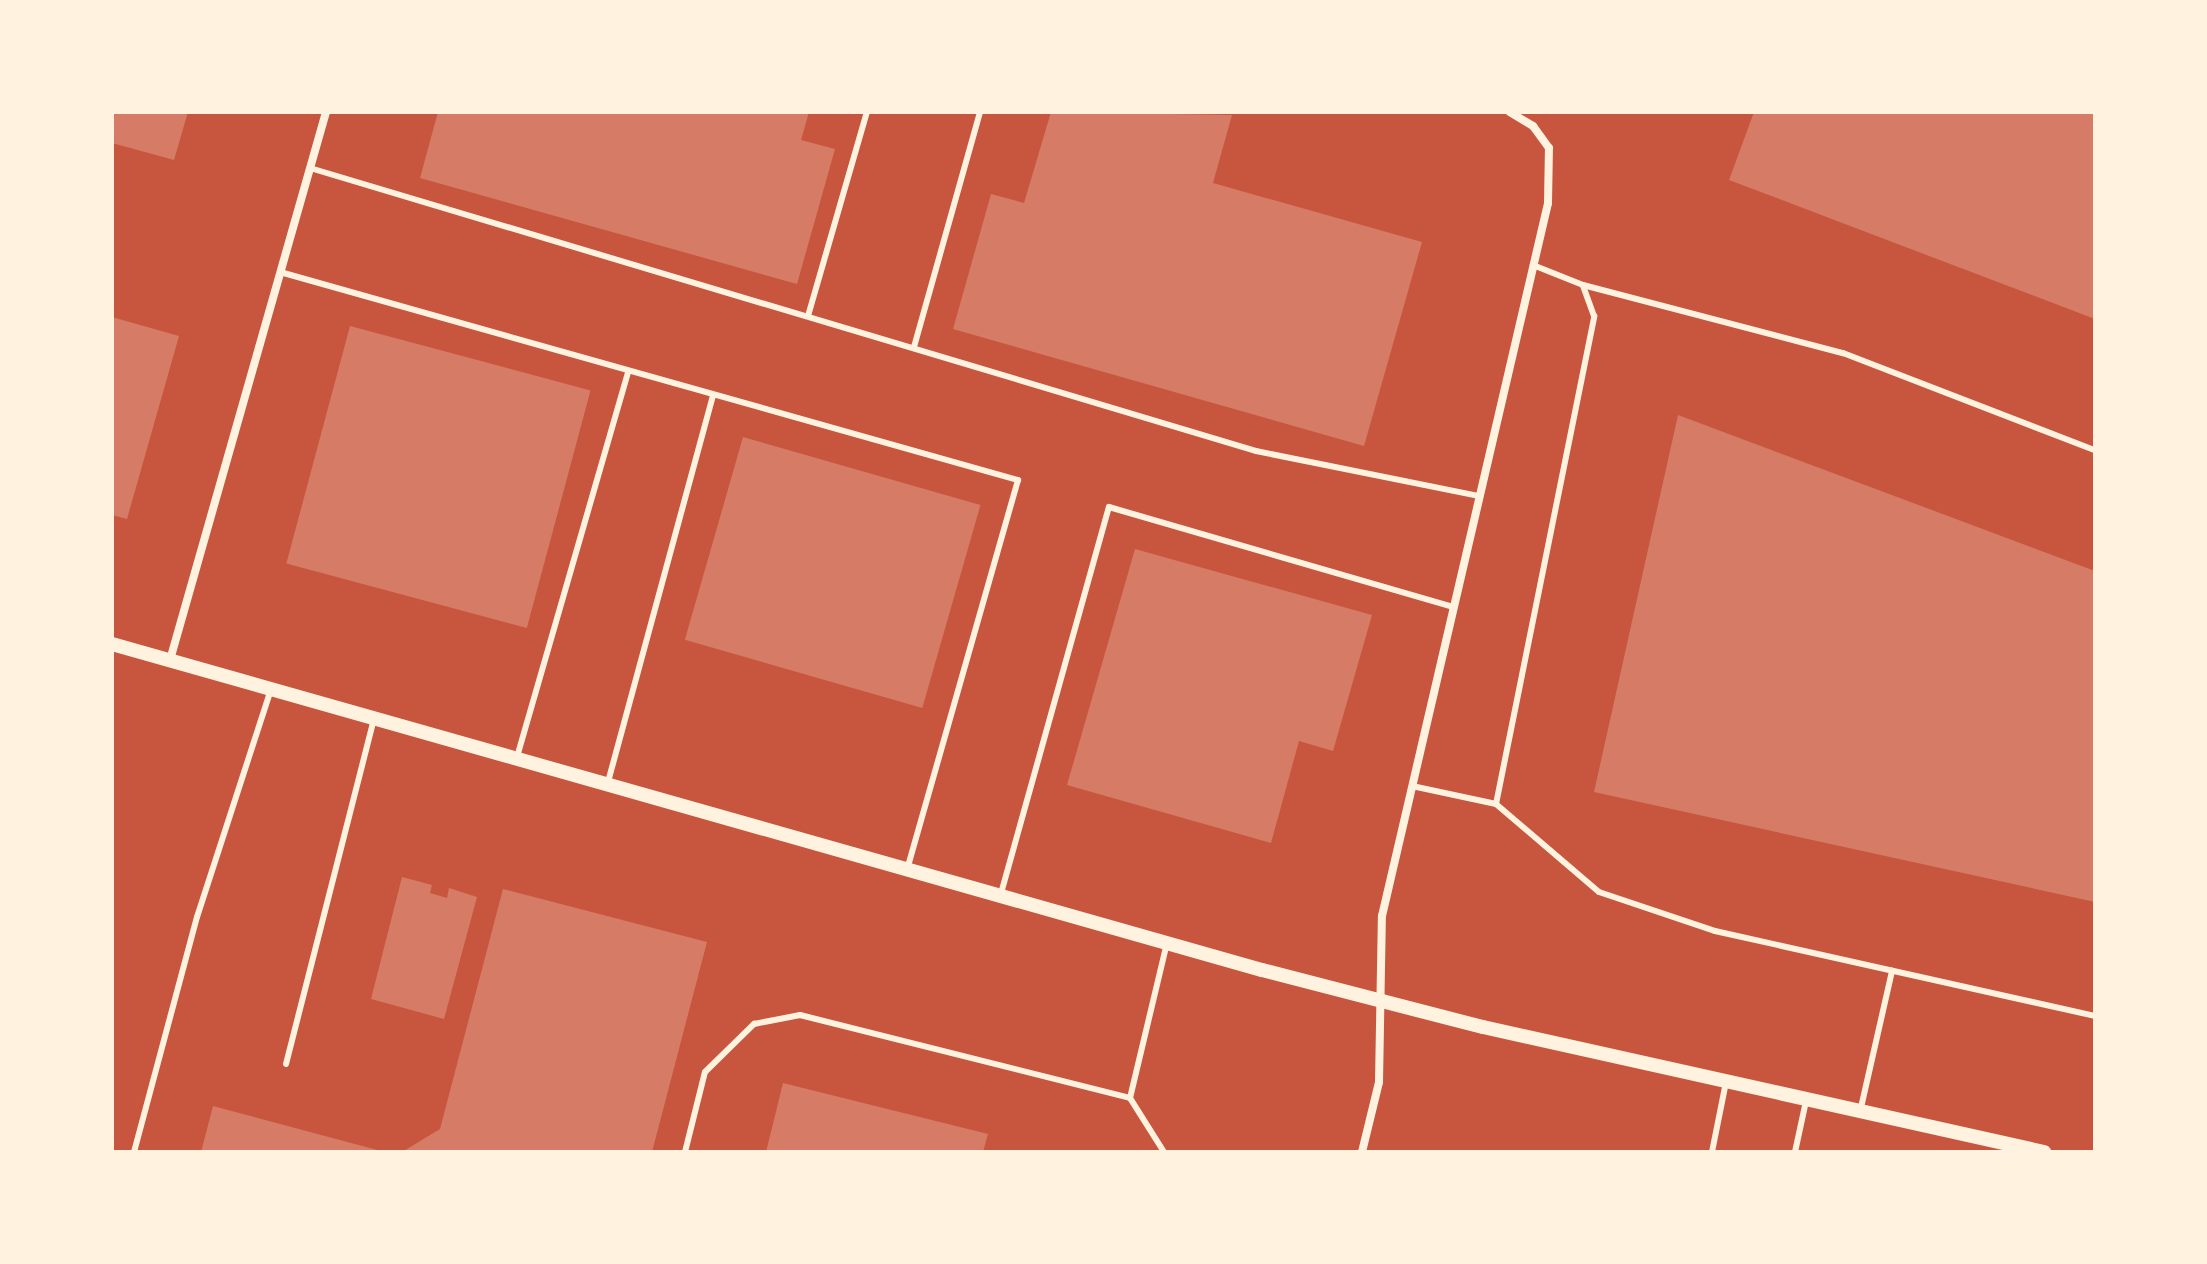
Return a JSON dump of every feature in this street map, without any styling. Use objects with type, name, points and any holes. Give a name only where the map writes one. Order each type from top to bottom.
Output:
[{"type":"street","points":[[170,660],[326,112]]},
{"type":"street","points":[[1362,1152],[1379,1082],[1382,916],[1533,265],[1552,169],[1542,136],[1510,112]]},
{"type":"street","points":[[112,644],[907,871],[1382,1001],[1726,1082],[2044,1152]]},
{"type":"lane","points":[[808,316],[867,112]]},
{"type":"lane","points":[[914,347],[980,112]]},
{"type":"lane","points":[[310,168],[1256,451],[1480,496]]},
{"type":"lane","points":[[1533,265],[1583,285],[1843,353],[2095,450]]},
{"type":"lane","points":[[280,272],[1018,480],[907,871]]},
{"type":"lane","points":[[1496,804],[1594,316],[1583,285]]},
{"type":"lane","points":[[516,759],[628,372]]},
{"type":"lane","points":[[607,785],[713,395]]},
{"type":"lane","points":[[1000,897],[1109,507],[1454,607]]},
{"type":"lane","points":[[134,1152],[197,917],[271,689]]},
{"type":"lane","points":[[286,1064],[374,718]]},
{"type":"lane","points":[[1412,786],[1496,804],[1599,892],[1715,931],[2095,1016]]},
{"type":"lane","points":[[1130,1098],[1167,943]]},
{"type":"lane","points":[[1860,1112],[1892,971]]},
{"type":"lane","points":[[685,1152],[705,1072],[754,1024],[800,1015],[1130,1098],[1164,1152]]},
{"type":"lane","points":[[1712,1152],[1726,1082]]},
{"type":"lane","points":[[1795,1152],[1806,1100]]},
{"type":"building","points":[[112,112],[188,112],[174,160],[112,143]]},
{"type":"building","points":[[438,112],[809,112],[801,140],[835,149],[797,284],[420,178]]},
{"type":"building","points":[[1051,112],[1232,115],[1213,183],[1422,242],[1364,446],[953,329],[991,194],[1024,203]]},
{"type":"building","points":[[1754,112],[2095,112],[2095,319],[1729,180]]},
{"type":"building","points":[[112,317],[179,336],[127,519],[112,515]]},
{"type":"building","points":[[350,326],[591,390],[527,628],[286,564]]},
{"type":"building","points":[[1678,415],[2095,571],[2095,902],[1594,792]]},
{"type":"building","points":[[743,437],[980,505],[922,708],[685,640]]},
{"type":"building","points":[[1135,549],[1372,615],[1333,751],[1299,741],[1271,843],[1067,785]]},
{"type":"building","points":[[402,877],[432,885],[430,893],[447,898],[449,888],[477,897],[444,1019],[371,999]]},
{"type":"building","points":[[503,889],[707,942],[652,1152],[402,1152],[440,1129]]},
{"type":"building","points":[[783,1083],[988,1134],[983,1152],[766,1152]]},
{"type":"building","points":[[213,1106],[381,1151],[201,1152]]}]
